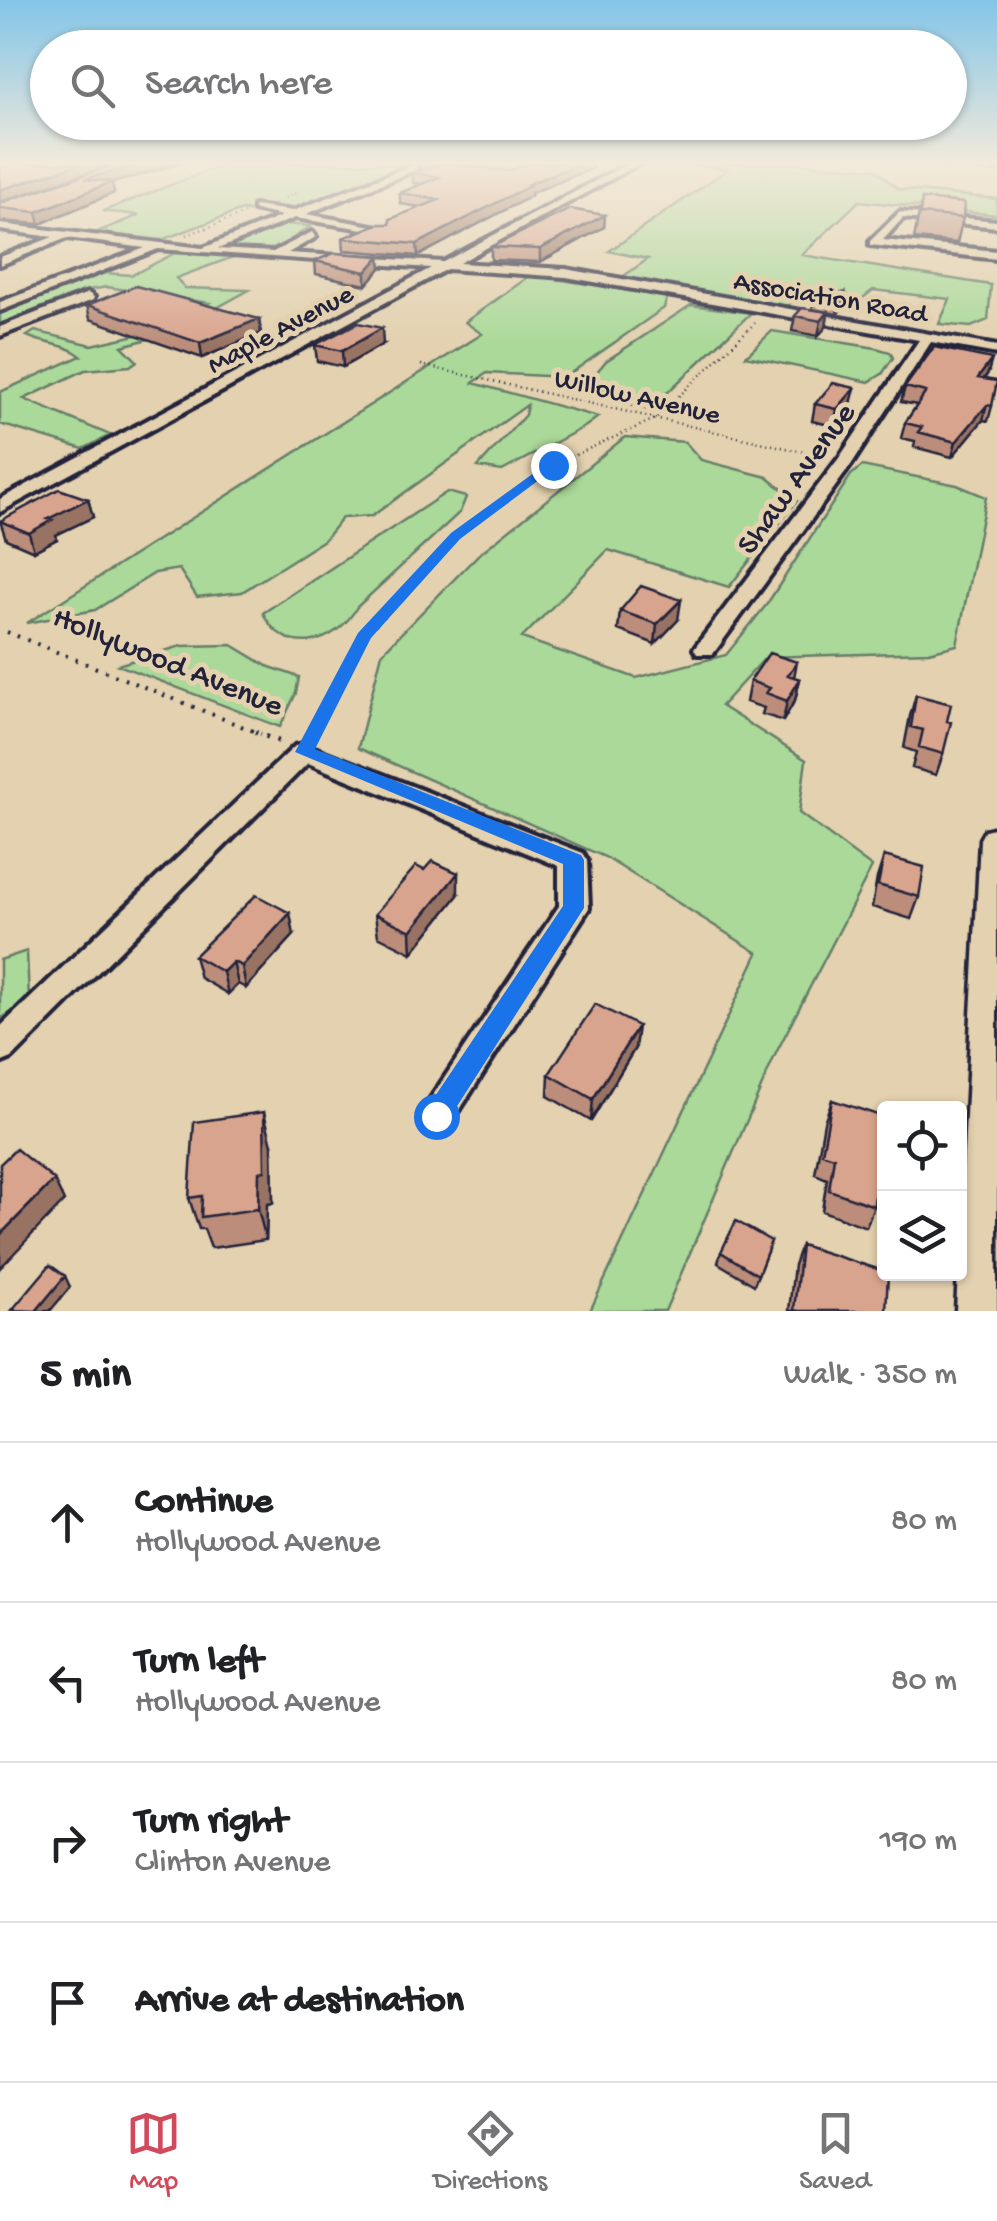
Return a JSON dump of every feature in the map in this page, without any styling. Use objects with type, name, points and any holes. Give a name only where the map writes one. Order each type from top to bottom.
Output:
[{"type":"main road","points":[[981,1311],[997,840]]},
{"type":"street","points":[[202,252],[268,224]]},
{"type":"street","points":[[351,224],[384,230]]},
{"type":"street","name":"Maple Avenue","points":[[0,506],[521,224]]},
{"type":"street","points":[[891,224],[874,243],[997,255]]},
{"type":"street","name":"Association Road","points":[[0,226],[202,252],[566,273],[997,350]]},
{"type":"street","points":[[274,256],[312,235]]},
{"type":"street","points":[[0,261],[66,236]]},
{"type":"street","points":[[0,307],[155,248]]},
{"type":"street","points":[[0,332],[88,297]]},
{"type":"street","name":"Shaw Avenue","points":[[705,649],[846,461],[928,338]]},
{"type":"street","name":"Hollywood Avenue","points":[[0,1048],[304,752],[574,860],[574,908],[436,1116]]},
{"type":"path","points":[[155,248],[216,224]]},
{"type":"path","points":[[304,752],[364,636],[456,536],[553,465],[655,419],[769,309]]},
{"type":"path","name":"Willow Avenue","points":[[421,365],[846,461]]},
{"type":"path","name":"Hollywood Avenue","points":[[7,632],[304,752]]},
{"type":"green space","points":[[117,224],[204,224],[153,243],[93,234]]},
{"type":"green space","points":[[283,224],[311,226],[272,252],[224,249]]},
{"type":"green space","points":[[648,224],[835,224],[802,255],[991,285],[988,320],[971,327],[939,324],[950,299],[873,290],[863,298],[807,290],[783,309],[618,280],[648,259],[609,251]]},
{"type":"green space","points":[[175,253],[236,256],[176,278],[185,288],[249,290],[171,333],[122,346],[137,361],[130,366],[85,370],[24,399],[110,435],[83,449],[0,424],[0,392],[81,356],[27,336],[35,331],[92,345],[158,330],[209,303],[107,287],[83,291],[0,324],[0,311],[104,273],[132,275]]},
{"type":"green space","points":[[531,275],[667,297],[664,308],[565,377],[487,373],[473,383],[598,417],[586,426],[502,471],[478,467],[525,415],[527,405],[372,516],[342,518],[324,540],[242,592],[197,597],[179,569],[155,573],[95,610],[27,623],[482,334],[465,322]]},
{"type":"green space","points":[[691,305],[751,313],[649,410],[581,391],[606,361]]},
{"type":"green space","points":[[772,331],[876,348],[890,352],[893,358],[882,374],[869,382],[746,356]]},
{"type":"green space","points":[[625,437],[685,442],[701,460],[767,477],[797,501],[729,587],[608,550],[522,638],[636,678],[726,655],[767,604],[851,475],[862,466],[957,485],[986,497],[957,645],[929,652],[766,657],[721,706],[806,760],[799,813],[872,867],[776,1053],[665,1311],[590,1311],[758,953],[605,857],[358,748],[382,653],[478,555]]},
{"type":"green space","points":[[447,492],[466,497],[460,512],[336,631],[323,638],[297,641],[272,627],[263,613]]},
{"type":"green space","points":[[232,645],[267,666],[299,677],[280,727],[118,665],[181,646]]},
{"type":"green space","points":[[27,951],[29,1001],[0,1019],[0,960]]},
{"type":"building","points":[[378,224],[455,224],[417,244],[343,238]]},
{"type":"building","points":[[538,224],[587,224],[540,249],[491,247]]},
{"type":"building","points":[[334,253],[380,256],[366,272],[315,261]]},
{"type":"building","points":[[136,286],[259,319],[200,343],[87,305]]},
{"type":"building","points":[[820,289],[845,293],[840,299],[815,295]]},
{"type":"building","points":[[802,308],[828,312],[821,321],[795,316]]},
{"type":"building","points":[[358,323],[382,328],[342,351],[315,345]]},
{"type":"building","points":[[934,347],[992,359],[978,378],[997,381],[992,406],[987,405],[956,442],[918,432],[922,427],[905,423],[926,392],[905,387]]},
{"type":"building","points":[[833,383],[855,388],[837,409],[815,404]]},
{"type":"building","points":[[59,489],[88,499],[29,533],[0,521]]},
{"type":"building","points":[[641,586],[681,600],[657,624],[620,611]]},
{"type":"building","points":[[769,653],[797,662],[788,675],[800,679],[787,701],[766,693],[770,688],[750,681]]},
{"type":"building","points":[[916,695],[951,704],[943,754],[919,747],[923,730],[911,727]]},
{"type":"building","points":[[884,856],[924,867],[919,897],[878,885]]},
{"type":"building","points":[[432,861],[458,873],[411,931],[375,914],[416,866],[424,870]]},
{"type":"building","points":[[256,895],[290,913],[242,966],[233,962],[223,972],[194,956]]},
{"type":"building","points":[[595,1004],[638,1026],[593,1099],[549,1074]]},
{"type":"building","points":[[832,1100],[877,1115],[874,1206],[829,1190],[834,1157],[822,1153]]},
{"type":"building","points":[[264,1112],[265,1171],[259,1172],[258,1209],[201,1217],[202,1196],[189,1198],[194,1122]]},
{"type":"building","points":[[16,1149],[54,1180],[0,1235],[0,1164]]},
{"type":"building","points":[[736,1221],[771,1241],[758,1275],[721,1252]]},
{"type":"building","points":[[801,1245],[877,1269],[877,1281],[888,1281],[886,1311],[794,1310]]},
{"type":"building","points":[[50,1265],[65,1276],[36,1311],[12,1310]]},
{"type":"route","points":[[436,1116],[574,908],[574,860],[304,752],[364,636],[456,536],[553,465]]}]
